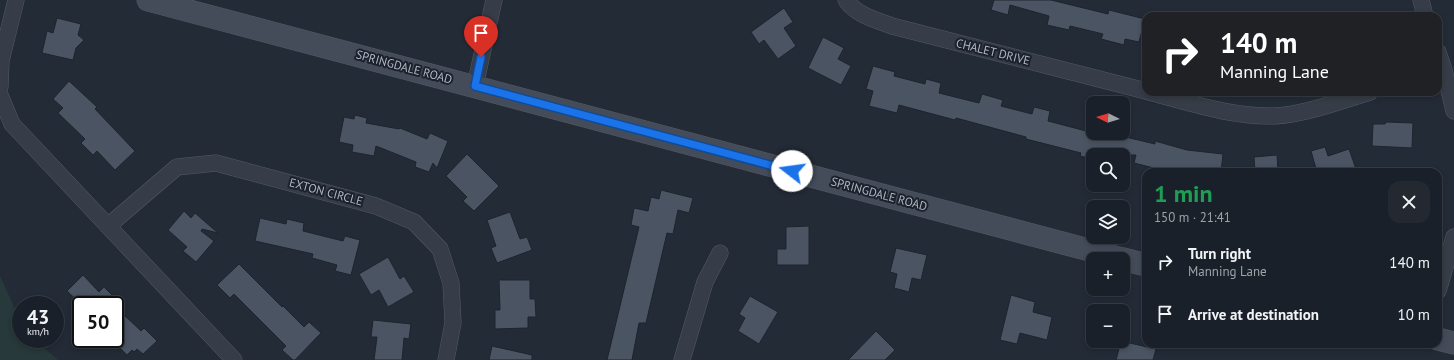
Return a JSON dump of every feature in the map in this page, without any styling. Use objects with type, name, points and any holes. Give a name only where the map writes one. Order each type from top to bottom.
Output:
[{"type":"main road","name":"SPRINGDALE ROAD","points":[[148,0],[1097,252]]},
{"type":"main road","name":"SPRINGDALE ROAD","points":[[1130,261],[1142,264]]},
{"type":"main road","points":[[1442,340],[1454,344]]},
{"type":"street","points":[[0,87],[2,61],[16,0]]},
{"type":"street","points":[[475,86],[494,0]]},
{"type":"street","name":"CHALET DRIVE","points":[[846,0],[851,8],[867,17],[892,26],[1142,90]]},
{"type":"street","points":[[1421,0],[1424,12]]},
{"type":"street","points":[[1442,73],[1454,111]]},
{"type":"street","points":[[0,95],[12,124],[234,360]]},
{"type":"street","points":[[1164,96],[1212,109],[1245,114],[1275,116],[1316,108],[1356,96]]},
{"type":"street","name":"EXTON CIRCLE","points":[[108,226],[177,167],[216,163],[376,206],[414,222],[440,248],[451,283],[453,323],[446,360]]},
{"type":"street","points":[[1442,278],[1454,237]]},
{"type":"street","points":[[682,360],[705,282],[720,253]]},
{"type":"shaded area","points":[[0,276],[12,302],[12,348],[44,348],[58,360],[0,360]]},
{"type":"building","points":[[994,0],[1051,0],[1108,14],[1109,10],[1142,18],[1142,30],[1139,42],[1125,39],[1124,45],[1101,39],[1103,34],[1070,26],[1069,30],[1047,25],[1049,16],[1010,5],[1008,15],[991,10]]},
{"type":"building","points":[[784,8],[793,22],[784,28],[796,46],[778,59],[764,40],[759,44],[751,32]]},
{"type":"building","points":[[57,18],[81,24],[78,35],[84,40],[76,48],[73,60],[42,53],[47,31],[53,33]]},
{"type":"building","points":[[823,37],[844,48],[838,59],[851,66],[841,85],[808,68]]},
{"type":"building","points":[[873,66],[895,72],[894,76],[925,84],[926,79],[941,83],[939,93],[979,103],[982,94],[1003,100],[1001,106],[1032,114],[1034,107],[1050,111],[1048,121],[1086,131],[1086,140],[1130,140],[1130,138],[1155,144],[1155,141],[1187,150],[1223,154],[1221,168],[1154,168],[1134,163],[1136,155],[1130,155],[1130,148],[1086,148],[1086,157],[1080,156],[1081,153],[1026,139],[1026,137],[956,118],[955,120],[899,105],[897,113],[869,106],[873,91],[866,89]]},
{"type":"building","points":[[69,81],[97,107],[95,109],[135,151],[115,170],[97,151],[93,155],[81,143],[85,139],[58,113],[63,108],[53,99]]},
{"type":"building","points":[[355,115],[367,118],[366,123],[400,128],[427,139],[430,133],[448,141],[437,168],[433,163],[429,172],[415,167],[416,162],[376,146],[374,156],[352,152],[353,145],[339,142],[344,117],[354,119]]},
{"type":"building","points":[[1386,122],[1413,123],[1412,148],[1372,146],[1373,124],[1385,124]]},
{"type":"building","points":[[1325,147],[1328,156],[1349,149],[1356,168],[1316,168],[1311,151]]},
{"type":"building","points":[[467,154],[499,186],[474,211],[463,201],[467,197],[446,176]]},
{"type":"building","points":[[1277,155],[1278,168],[1255,168],[1254,157]]},
{"type":"building","points":[[661,190],[693,198],[689,213],[678,210],[673,234],[667,233],[646,323],[639,323],[632,360],[607,360],[639,227],[631,225],[634,208],[648,211],[651,197],[659,199]]},
{"type":"building","points":[[184,211],[191,218],[195,213],[218,233],[202,229],[201,231],[214,241],[196,262],[183,251],[187,247],[168,230]]},
{"type":"building","points":[[510,212],[520,239],[527,237],[532,250],[497,263],[491,248],[496,246],[487,220]]},
{"type":"building","points":[[260,218],[286,224],[287,219],[304,223],[303,231],[343,241],[345,236],[360,240],[351,275],[335,271],[337,265],[312,258],[313,254],[255,241]]},
{"type":"building","points":[[809,226],[809,265],[777,265],[777,249],[786,249],[786,227]]},
{"type":"building","points":[[896,248],[927,255],[921,280],[912,278],[909,292],[894,288],[897,274],[890,272]]},
{"type":"building","points":[[388,257],[400,279],[404,276],[414,292],[388,307],[379,290],[371,295],[359,274]]},
{"type":"building","points":[[239,264],[304,327],[309,322],[321,333],[295,360],[293,360],[282,350],[286,346],[234,294],[230,298],[217,285]]},
{"type":"building","points":[[83,275],[99,292],[104,287],[113,296],[72,296],[67,291]]},
{"type":"building","points":[[499,280],[530,280],[530,299],[535,299],[536,317],[528,317],[528,328],[495,329],[495,310],[500,310]]},
{"type":"building","points":[[1011,295],[1035,302],[1033,312],[1052,317],[1047,340],[1020,333],[1017,344],[1000,340]]},
{"type":"building","points":[[750,296],[778,312],[759,344],[738,331],[745,318],[739,314]]},
{"type":"building","points":[[124,315],[141,331],[144,328],[157,341],[143,354],[137,349],[134,352],[132,350],[127,355],[120,348],[124,348]]},
{"type":"building","points":[[373,320],[411,324],[409,339],[404,338],[402,360],[374,360],[377,337],[371,337]]},
{"type":"building","points":[[876,331],[895,350],[885,360],[848,360]]},
{"type":"building","points":[[1130,343],[1142,346],[1142,348],[1156,349],[1153,360],[1116,360],[1119,348],[1130,348]]},
{"type":"building","points":[[492,346],[532,355],[532,360],[489,360]]},
{"type":"route","points":[[481,57],[475,86],[792,171]]}]
